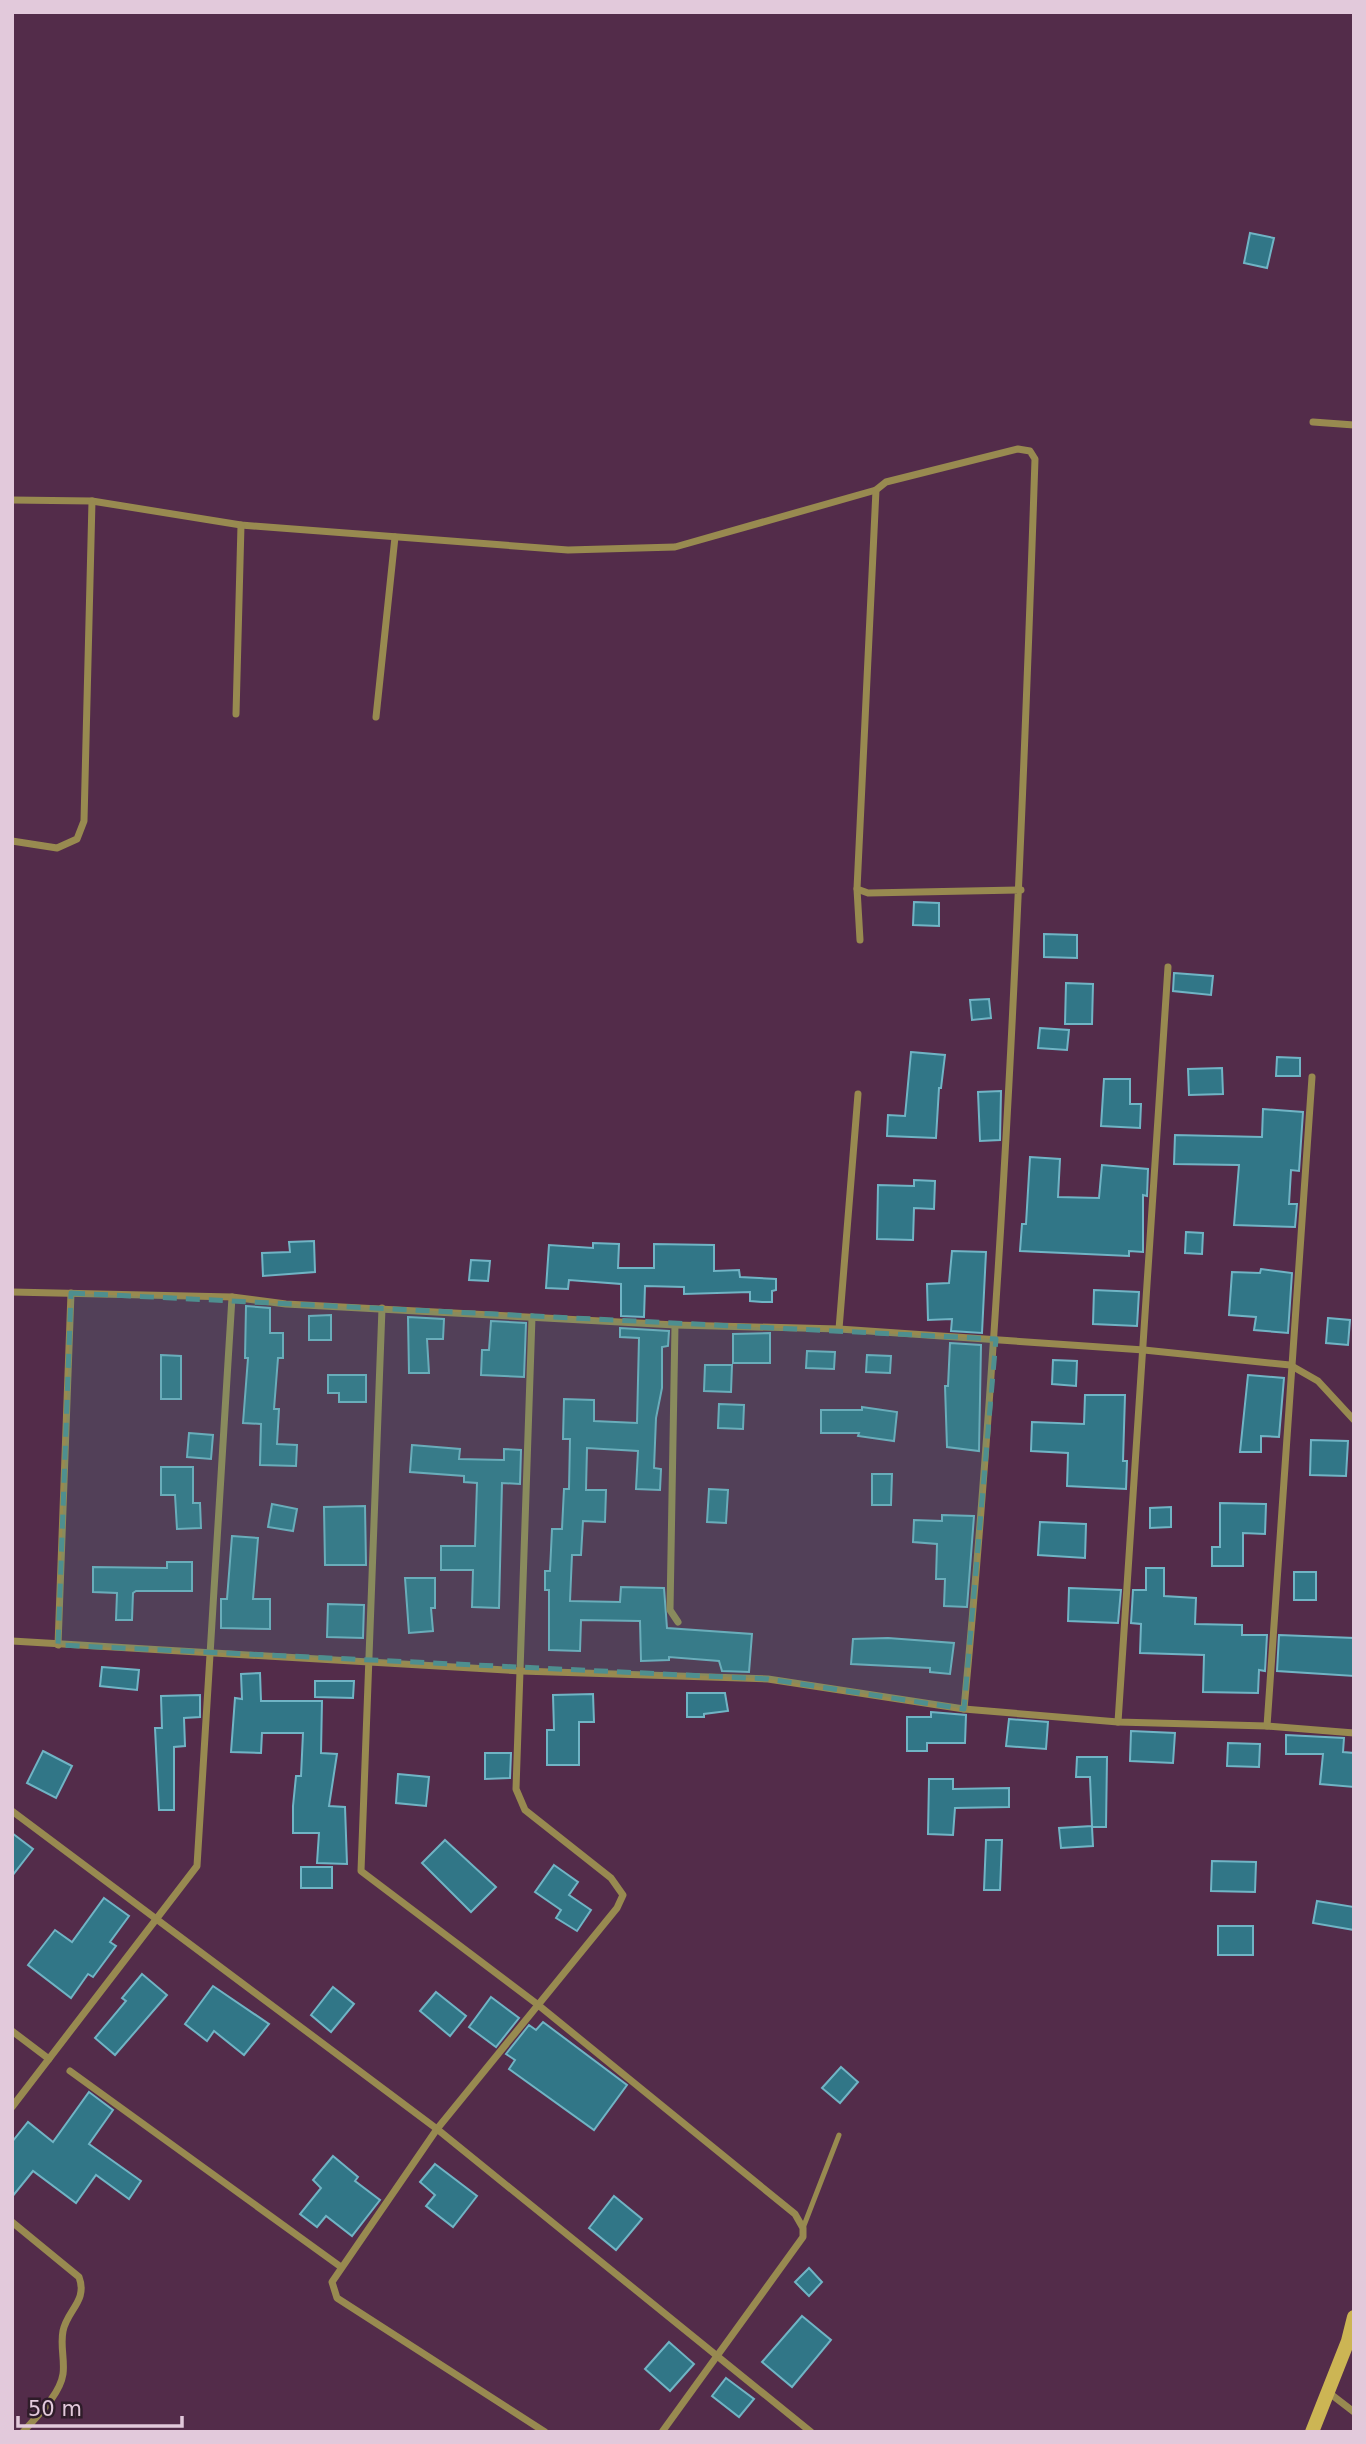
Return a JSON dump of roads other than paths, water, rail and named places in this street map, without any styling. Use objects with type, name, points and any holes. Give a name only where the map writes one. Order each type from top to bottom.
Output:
[{"type":"main road","points":[[1312,2432],[1354,2317]]},
{"type":"street","points":[[1313,422],[1354,425]]},
{"type":"street","points":[[12,500],[92,501],[241,525],[568,550],[675,547],[876,491],[886,482],[1018,449],[1030,451],[1035,459],[1021,890],[996,1339],[964,1709]]},
{"type":"street","points":[[860,940],[857,889],[876,491]]},
{"type":"street","points":[[12,841],[57,848],[77,839],[83,821],[92,501]]},
{"type":"street","points":[[236,714],[241,525]]},
{"type":"street","points":[[376,717],[395,537]]},
{"type":"street","points":[[857,889],[868,893],[1021,890]]},
{"type":"street","points":[[1118,1722],[1168,967]]},
{"type":"street","points":[[1267,1726],[1290,1365],[1304,1231],[1312,1077]]},
{"type":"street","points":[[839,1329],[858,1094]]},
{"type":"street","points":[[12,1292],[232,1297],[676,1325],[839,1329],[1144,1350],[1290,1365],[1318,1381],[1354,1420]]},
{"type":"street","points":[[58,1646],[71,1293]]},
{"type":"street","points":[[12,2107],[197,1866],[232,1297]]},
{"type":"street","points":[[382,1308],[361,1871],[537,2004],[795,2214],[803,2228],[803,2238],[719,2358],[662,2432]]},
{"type":"street","points":[[532,1317],[516,1789],[525,1810],[611,1878],[623,1895],[617,1908],[437,2129],[332,2282],[337,2298],[545,2432]]},
{"type":"street","points":[[676,1325],[670,1610],[678,1622]]},
{"type":"street","points":[[12,1641],[58,1646],[211,1650],[521,1671],[768,1679],[964,1709],[1118,1722],[1267,1726],[1354,1733]]},
{"type":"street","points":[[12,1811],[437,2129],[811,2432]]},
{"type":"street","points":[[12,2031],[49,2059]]},
{"type":"street","points":[[70,2070],[341,2266]]},
{"type":"street","points":[[12,2222],[71,2270],[83,2288],[78,2306],[64,2329],[63,2376],[47,2403],[23,2432]]},
{"type":"street","points":[[1328,2392],[1354,2412]]},
{"type":"lane","points":[[803,2228],[839,2135]]}]
